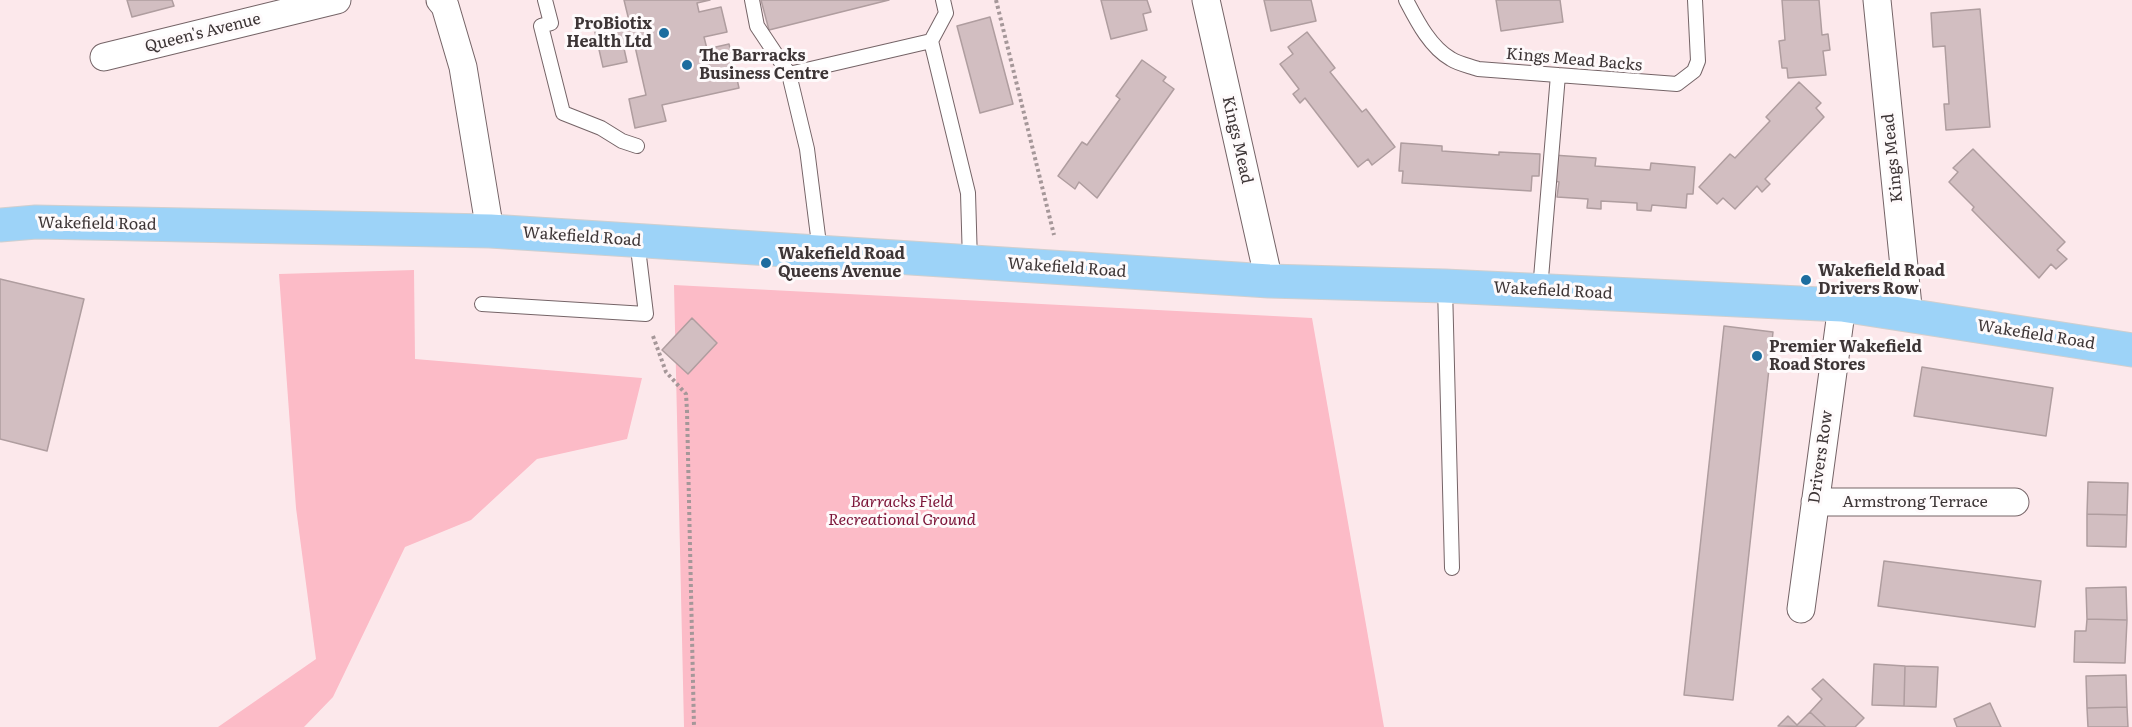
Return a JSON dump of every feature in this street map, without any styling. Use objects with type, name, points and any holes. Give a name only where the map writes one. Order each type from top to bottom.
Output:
[{"type":"main road","name":"Wakefield Road","points":[[0,225],[36,222],[490,231],[1269,281],[1445,286],[1842,305],[2132,350]]},
{"type":"street","name":"Queen's Avenue","points":[[104,57],[337,0]]},
{"type":"street","name":"Kings Mead","points":[[1206,0],[1269,281]]},
{"type":"street","name":"Kings Mead","points":[[1877,0],[1909,316]]},
{"type":"street","points":[[448,2],[463,67],[490,231]]},
{"type":"street","name":"Drivers Row","points":[[1801,609],[1842,305]]},
{"type":"street","name":"Armstrong Terrace","points":[[1815,502],[2015,502]]},
{"type":"lane","points":[[545,0],[551,23],[541,26],[563,113],[601,128],[622,141],[638,146]]},
{"type":"lane","points":[[752,0],[757,26],[789,74],[807,148],[820,252]]},
{"type":"lane","points":[[944,0],[946,13],[931,41],[968,193],[970,262]]},
{"type":"lane","name":"Kings Mead Backs","points":[[1406,0],[1418,23],[1434,45],[1451,59],[1478,69],[1677,84],[1694,71],[1698,61],[1695,0]]},
{"type":"lane","points":[[789,74],[931,41]]},
{"type":"lane","points":[[1540,290],[1558,75]]},
{"type":"lane","points":[[482,304],[646,314],[637,240]]},
{"type":"lane","points":[[1445,286],[1452,568]]},
{"type":"path","points":[[996,0],[1062,267]]},
{"type":"path","points":[[646,314],[666,372],[686,394],[694,727]]},
{"type":"green space","points":[[414,270],[415,359],[642,378],[627,439],[537,459],[471,520],[405,547],[333,697],[304,727],[218,727],[316,659],[296,508],[279,274]]},
{"type":"green space","name":"Barracks Field Recreational Ground","points":[[674,285],[1312,318],[1384,727],[684,727]]},
{"type":"building","points":[[127,0],[172,0],[174,6],[132,17]]},
{"type":"building","name":"The Barracks Business Centre","points":[[624,0],[710,0],[697,3],[699,12],[721,7],[727,32],[704,37],[707,49],[729,44],[739,88],[662,105],[666,121],[635,128],[629,99],[646,95],[634,42],[623,44],[627,62],[603,67],[595,32],[619,27],[620,31],[631,29]]},
{"type":"building","points":[[761,0],[889,0],[769,30]]},
{"type":"building","points":[[1101,0],[1147,0],[1151,12],[1143,14],[1147,30],[1111,39]]},
{"type":"building","points":[[1264,0],[1311,0],[1316,21],[1271,31]]},
{"type":"building","points":[[1496,0],[1560,0],[1563,22],[1501,31]]},
{"type":"building","points":[[1782,0],[1819,0],[1822,35],[1828,34],[1830,50],[1823,51],[1826,75],[1788,78],[1787,68],[1782,68],[1779,41],[1785,40]]},
{"type":"building","points":[[1980,9],[1990,127],[1946,130],[1944,104],[1949,104],[1945,46],[1933,47],[1931,13]]},
{"type":"building","points":[[990,17],[1013,104],[980,113],[957,26]]},
{"type":"building","points":[[1307,32],[1335,68],[1330,72],[1362,112],[1366,109],[1395,147],[1372,165],[1368,159],[1358,167],[1305,98],[1300,103],[1293,94],[1299,89],[1280,64],[1293,54],[1288,47]]},
{"type":"building","points":[[1142,60],[1166,77],[1163,81],[1174,89],[1097,198],[1079,182],[1075,189],[1058,176],[1082,142],[1087,145],[1120,99],[1116,96]]},
{"type":"building","points":[[1799,82],[1821,103],[1816,108],[1824,117],[1765,179],[1770,184],[1762,192],[1757,186],[1735,209],[1723,198],[1717,204],[1699,187],[1730,154],[1735,158],[1770,121],[1766,117]]},
{"type":"building","points":[[1401,143],[1442,146],[1442,151],[1499,155],[1499,152],[1540,154],[1539,176],[1532,176],[1531,191],[1402,183],[1403,171],[1399,171]]},
{"type":"building","points":[[1973,149],[2065,242],[2057,250],[2067,259],[2056,269],[2051,264],[2039,278],[1972,210],[1974,207],[1949,182],[1958,172],[1953,168]]},
{"type":"building","points":[[1553,155],[1596,158],[1595,166],[1650,170],[1651,163],[1695,167],[1693,194],[1687,194],[1686,208],[1652,205],[1651,211],[1637,210],[1637,203],[1601,201],[1601,209],[1587,208],[1588,199],[1557,197],[1559,182],[1551,180]]},
{"type":"building","points":[[0,279],[84,299],[47,451],[0,439]]},
{"type":"building","points":[[692,318],[717,343],[688,374],[662,350]]},
{"type":"building","points":[[1724,326],[1773,332],[1733,700],[1684,695]]},
{"type":"building","points":[[1922,367],[2053,388],[2046,436],[1914,416]]},
{"type":"building","points":[[2088,482],[2128,483],[2127,515],[2087,514]]},
{"type":"building","points":[[2087,514],[2127,515],[2126,547],[2087,546]]},
{"type":"building","points":[[1884,561],[2041,581],[2035,627],[1878,606]]},
{"type":"building","points":[[2126,587],[2127,620],[2087,619],[2086,588]]},
{"type":"building","points":[[2087,619],[2127,620],[2125,663],[2074,662],[2075,631],[2086,631]]},
{"type":"building","points":[[1874,664],[1905,666],[1904,706],[1872,705]]},
{"type":"building","points":[[1905,666],[1938,667],[1936,707],[1904,706]]},
{"type":"building","points":[[2126,675],[2127,707],[2087,708],[2086,676]]},
{"type":"building","points":[[1823,679],[1864,718],[1855,727],[1826,727],[1810,712],[1822,699],[1812,689]]},
{"type":"building","points":[[1990,703],[2001,727],[1957,727],[1954,719]]},
{"type":"building","points":[[2127,707],[2128,727],[2088,727],[2087,708]]},
{"type":"building","points":[[1810,712],[1826,727],[1778,726],[1788,716],[1797,725]]},
{"type":"place","name":"ProBiotix Health Ltd","points":[[664,33]]},
{"type":"place","name":"The Barracks Business Centre","points":[[687,65]]},
{"type":"place","name":"Wakefield Road Queens Avenue","points":[[766,263]]},
{"type":"place","name":"Wakefield Road Drivers Row","points":[[1806,280]]},
{"type":"place","name":"Premier Wakefield Road Stores","points":[[1757,356]]}]
